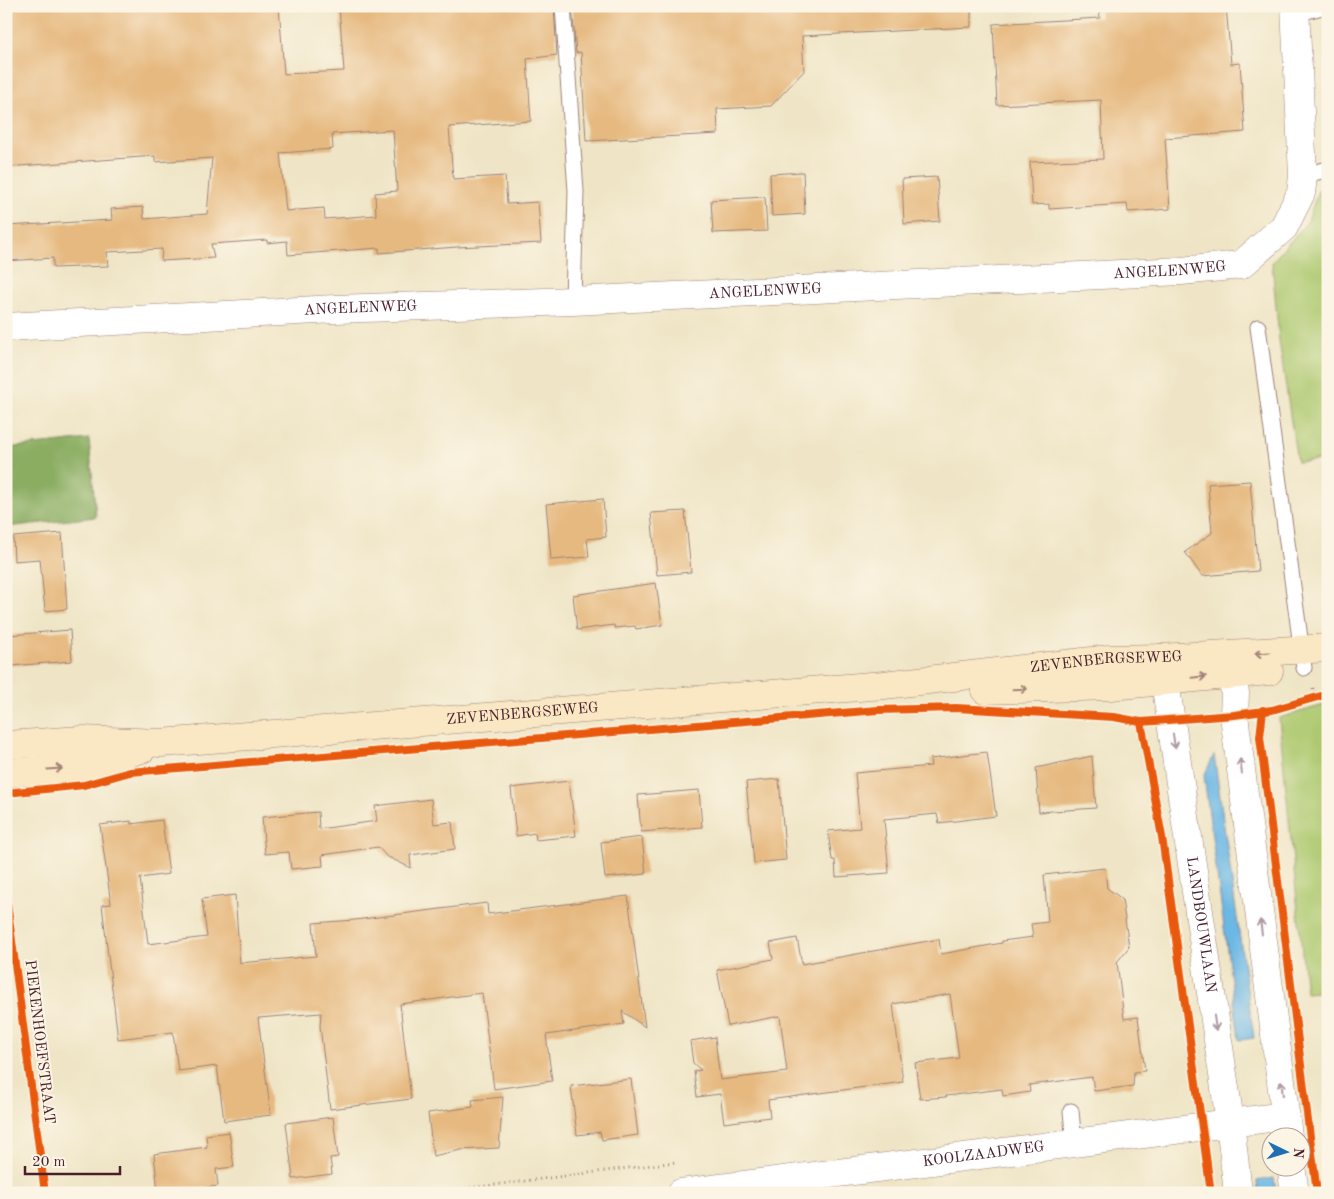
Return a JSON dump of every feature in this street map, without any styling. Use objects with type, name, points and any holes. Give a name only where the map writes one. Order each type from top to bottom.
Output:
[{"type":"street","name":"ANGELENWEG","points":[[6,327],[334,309],[573,301],[1181,271],[1242,265],[1284,227],[1301,193],[1315,172],[1295,10]]},
{"type":"street","name":"ZEVENBERGSEWEG","points":[[6,745],[82,740],[160,743],[884,685],[1110,659],[1162,670],[1315,658]]},
{"type":"street","points":[[1230,664],[1235,693],[1234,715],[1286,1126]]},
{"type":"street","name":"LANDBOUWLAAN","points":[[1162,670],[1230,1122],[1238,1193]]},
{"type":"street","name":"ZEVENBERGSEWEG","points":[[6,773],[84,767],[160,743]]},
{"type":"street","name":"KOOLZAADWEG","points":[[681,1193],[1074,1144],[1230,1122],[1286,1126]]},
{"type":"street","points":[[1293,1176],[1295,1193]]},
{"type":"lane","points":[[563,6],[576,191],[573,301]]},
{"type":"lane","points":[[1295,10],[1326,6]]},
{"type":"lane","points":[[1258,327],[1315,658]]},
{"type":"lane","points":[[1071,1111],[1074,1144]]},
{"type":"path","points":[[1306,700],[1321,696]]},
{"type":"green space","points":[[1328,188],[1328,459],[1297,462],[1279,340],[1272,262],[1308,221],[1318,191]]},
{"type":"green space","points":[[89,439],[96,517],[6,527],[6,448]]},
{"type":"green space","points":[[1328,704],[1328,991],[1306,993],[1279,718]]},
{"type":"water","points":[[1214,755],[1254,1038],[1239,1040],[1204,776]]},
{"type":"water","points":[[1274,1178],[1276,1193],[1258,1193],[1257,1181]]},
{"type":"building","points":[[6,6],[279,6],[284,74],[344,71],[339,6],[554,6],[557,55],[527,59],[531,121],[449,127],[453,179],[505,176],[507,204],[538,202],[541,243],[379,253],[379,248],[288,255],[287,241],[267,243],[267,240],[211,244],[214,258],[161,261],[162,249],[107,252],[108,266],[53,268],[53,258],[6,261],[6,226],[112,220],[111,209],[143,207],[144,219],[207,214],[212,158],[155,162],[155,156],[6,167]],"holes":[[[393,130],[397,191],[375,193],[376,215],[325,219],[324,208],[286,211],[280,153],[333,149],[332,134]]]},
{"type":"building","points":[[572,6],[971,6],[971,27],[802,36],[804,71],[771,106],[717,109],[718,134],[586,141],[581,52],[576,53]]},
{"type":"building","points":[[1099,6],[1226,6],[1231,64],[1240,63],[1245,132],[1165,138],[1170,209],[1128,212],[1127,204],[1049,209],[1049,204],[1032,205],[1030,162],[1103,159],[1101,100],[997,105],[993,24],[1100,18]]},
{"type":"building","points":[[803,172],[805,214],[772,216],[770,174]]},
{"type":"building","points":[[937,177],[940,221],[904,224],[902,179]]},
{"type":"building","points":[[765,197],[767,231],[713,233],[711,200]]},
{"type":"building","points":[[1250,481],[1258,571],[1202,576],[1185,552],[1212,533],[1208,484]]},
{"type":"building","points":[[603,499],[606,537],[587,539],[589,557],[551,560],[546,504]]},
{"type":"building","points":[[685,511],[691,572],[657,575],[651,513]]},
{"type":"building","points":[[62,533],[67,609],[45,611],[40,559],[14,561],[13,537]]},
{"type":"building","points":[[656,583],[662,625],[636,629],[635,626],[615,628],[614,625],[577,630],[573,595]]},
{"type":"building","points":[[70,630],[72,661],[11,666],[9,635]]},
{"type":"building","points":[[987,752],[996,816],[939,823],[937,814],[884,819],[889,873],[836,877],[835,860],[832,860],[828,831],[860,828],[855,773],[931,766],[930,759]]},
{"type":"building","points":[[1092,756],[1096,808],[1039,812],[1036,768]]},
{"type":"building","points":[[779,779],[786,860],[754,863],[746,782]]},
{"type":"building","points":[[569,781],[576,836],[536,840],[535,833],[516,836],[511,788]]},
{"type":"building","points":[[699,790],[702,827],[641,832],[638,795]]},
{"type":"building","points":[[431,799],[434,824],[452,822],[455,849],[410,855],[411,868],[386,856],[378,847],[322,855],[323,866],[291,869],[289,852],[265,854],[262,817],[318,812],[319,829],[377,821],[375,806]]},
{"type":"building","points":[[162,820],[169,874],[140,878],[148,944],[207,937],[202,899],[235,895],[240,963],[316,956],[313,923],[355,920],[487,903],[488,914],[628,896],[645,1027],[622,1011],[624,1024],[546,1035],[552,1081],[494,1089],[482,993],[400,1004],[411,1099],[330,1109],[320,1026],[321,1013],[258,1018],[271,1115],[224,1121],[217,1066],[178,1071],[173,1032],[118,1039],[102,905],[111,904],[100,825]]},
{"type":"building","points":[[642,837],[646,874],[605,878],[601,842]]},
{"type":"building","points":[[1105,868],[1107,888],[1122,899],[1129,947],[1117,962],[1124,1019],[1138,1017],[1145,1071],[1134,1072],[1133,1086],[1094,1091],[1092,1077],[1029,1085],[1030,1092],[1003,1096],[1002,1089],[920,1099],[915,1063],[959,1058],[950,994],[893,1004],[903,1082],[768,1100],[770,1117],[724,1123],[720,1094],[697,1097],[694,1071],[701,1070],[693,1063],[690,1041],[715,1037],[720,1080],[787,1072],[780,1016],[728,1026],[717,970],[773,959],[770,943],[797,938],[802,964],[939,939],[941,954],[1002,943],[1002,941],[1033,937],[1031,924],[1048,922],[1044,875]]},
{"type":"building","points":[[631,1079],[638,1135],[602,1140],[600,1132],[577,1135],[571,1086]]},
{"type":"building","points":[[503,1097],[499,1148],[461,1150],[433,1156],[428,1113],[473,1107],[472,1100]]},
{"type":"building","points":[[333,1117],[338,1157],[330,1158],[332,1174],[293,1179],[286,1123]]},
{"type":"building","points":[[229,1132],[234,1167],[216,1169],[218,1186],[196,1189],[197,1193],[158,1193],[154,1154],[207,1147],[206,1135]]},
{"type":"cycle path","points":[[6,793],[84,785],[130,772],[878,710],[956,708],[1114,717],[1141,722],[1234,715],[1272,710],[1328,694]]},
{"type":"cycle path","points":[[1263,710],[1260,737],[1317,1193]]},
{"type":"cycle path","points":[[1141,722],[1162,837],[1211,1193]]},
{"type":"cycle path","name":"PIEKENHOEFSTRAAT","points":[[6,895],[45,1193]]}]
